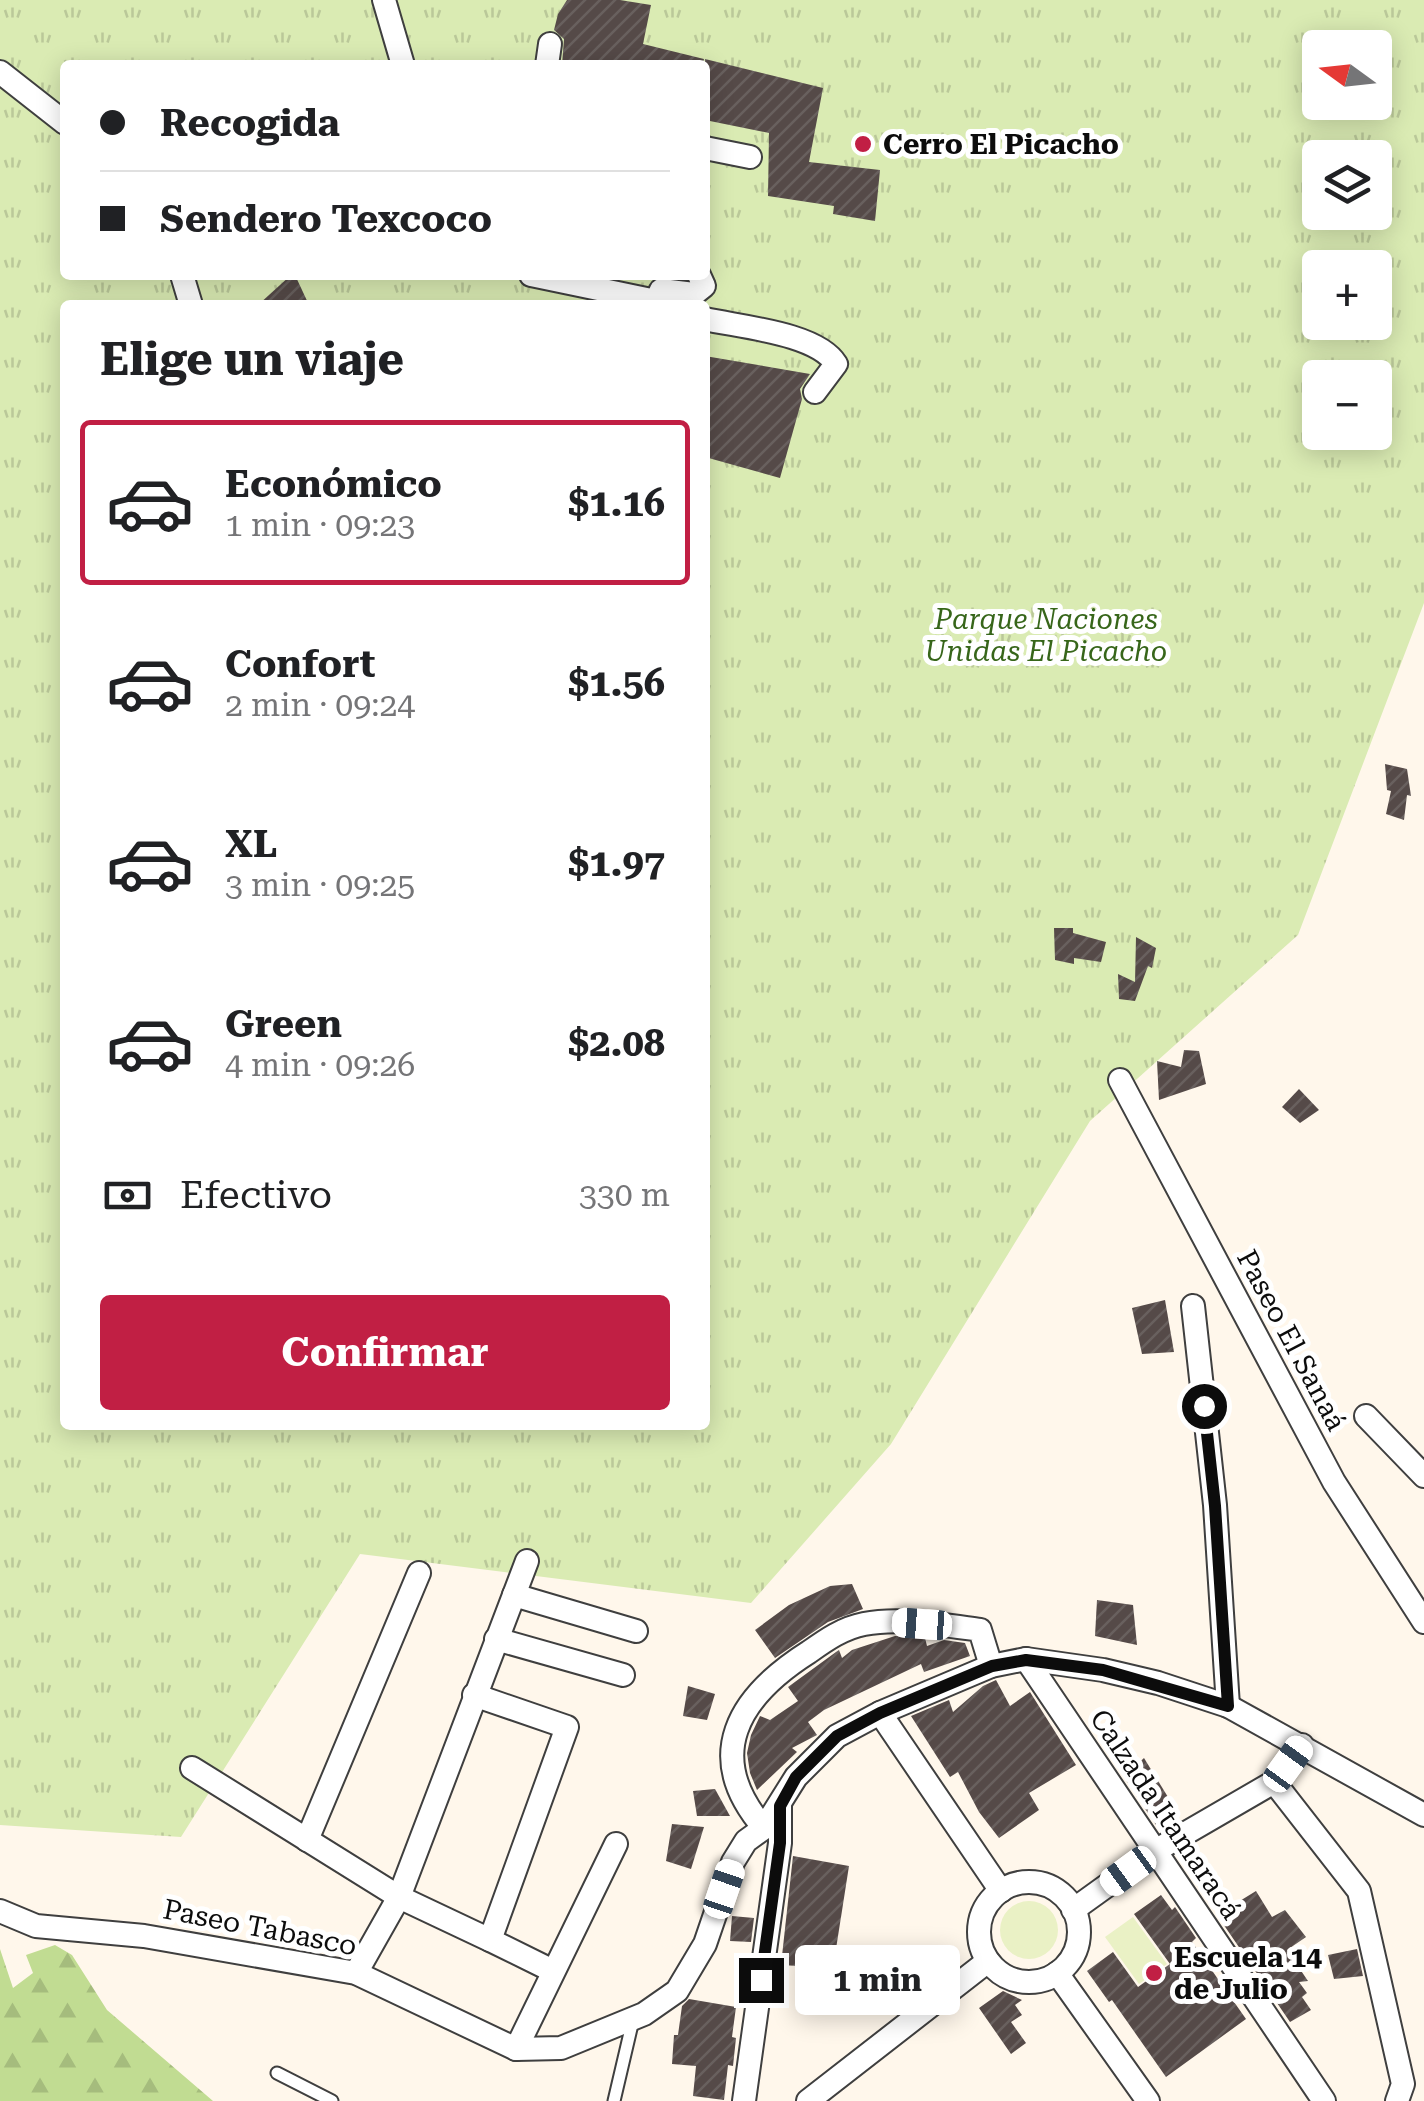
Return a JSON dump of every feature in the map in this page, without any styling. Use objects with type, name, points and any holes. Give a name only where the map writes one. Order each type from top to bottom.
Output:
[{"type":"street","points":[[384,0],[402,60]]},
{"type":"street","points":[[0,72],[60,119]]},
{"type":"street","points":[[710,149],[750,157]]},
{"type":"street","points":[[554,280],[644,300]]},
{"type":"street","points":[[659,300],[661,290],[694,294],[704,286],[701,280]]},
{"type":"street","points":[[710,320],[809,342],[830,352],[836,364],[816,392]]},
{"type":"street","name":"Paseo El Sanaá","points":[[1120,1080],[1334,1482],[1417,1614],[1424,1636]]},
{"type":"street","points":[[1193,1306],[1215,1506],[1228,1706]]},
{"type":"street","points":[[1366,1416],[1424,1476]]},
{"type":"street","points":[[356,1973],[399,1898],[528,1560]]},
{"type":"street","points":[[307,1840],[419,1573]]},
{"type":"street","points":[[514,1594],[636,1631]]},
{"type":"street","points":[[764,1828],[736,1786],[731,1769],[732,1746],[746,1708],[786,1666],[835,1634],[862,1624],[891,1622],[980,1630],[992,1666]]},
{"type":"street","points":[[496,1639],[623,1675]]},
{"type":"street","name":"Paseo Tabasco","points":[[0,1911],[36,1926],[144,1936],[356,1973],[516,2049],[561,2048],[632,2020],[665,2002],[684,1981],[706,1944],[733,1862],[746,1841],[764,1828],[796,1777],[837,1736],[880,1713],[992,1666],[1026,1660],[1103,1670],[1228,1706],[1424,1815]]},
{"type":"street","name":"Calzada Itamaracá","points":[[1026,1660],[1324,2101]]},
{"type":"street","points":[[474,1695],[567,1727],[490,1940]]},
{"type":"street","points":[[880,1713],[1001,1890]]},
{"type":"street","points":[[1073,1910],[1155,1852],[1274,1782],[1302,1744]]},
{"type":"street","points":[[192,1768],[399,1898],[554,1972]]},
{"type":"street","points":[[1274,1782],[1359,1891],[1403,2084],[1397,2101]]},
{"type":"street","points":[[744,2101],[780,1843],[780,1806]]},
{"type":"street","points":[[516,2049],[616,1844]]},
{"type":"street","points":[[1024,1882],[1036,1883],[1058,1892],[1073,1910],[1078,1938],[1068,1963],[1057,1973],[1028,1982],[998,1972],[988,1960],[979,1931],[989,1902],[1001,1890],[1024,1882]]},
{"type":"street","points":[[808,2101],[988,1960]]},
{"type":"street","points":[[1057,1973],[1148,2101]]},
{"type":"lane","points":[[614,2101],[632,2020]]},
{"type":"lane","points":[[277,2073],[332,2101]]},
{"type":"green space","name":"Parque Naciones Unidas El Picacho","points":[[0,0],[1424,0],[1424,603],[1298,935],[1090,1121],[891,1444],[751,1603],[360,1554],[181,1837],[0,1825]]},
{"type":"green space","points":[[1029,1901],[1049,1910],[1058,1930],[1049,1950],[1029,1959],[1009,1950],[1000,1930],[1009,1910]]},
{"type":"green space","points":[[1133,1917],[1167,1964],[1139,1984],[1105,1937]]},
{"type":"green space","points":[[55,1945],[72,1955],[107,2010],[213,2101],[0,2101],[0,1949],[13,1988],[33,1973],[26,1955]]},
{"type":"building","points":[[567,0],[620,0],[651,5],[643,44],[704,60],[562,60],[564,39],[554,30]]},
{"type":"building","points":[[710,60],[823,88],[809,162],[880,170],[875,221],[833,214],[834,206],[768,196],[769,133],[710,121]]},
{"type":"building","points":[[286,280],[297,280],[307,300],[264,300]]},
{"type":"building","points":[[710,357],[810,374],[800,389],[802,399],[780,478],[710,458]]},
{"type":"building","points":[[1385,764],[1407,769],[1411,796],[1407,795],[1404,820],[1386,814],[1391,791],[1387,790]]},
{"type":"building","points":[[1054,928],[1073,928],[1073,933],[1106,942],[1101,962],[1074,958],[1074,964],[1055,960]]},
{"type":"building","points":[[1136,937],[1156,948],[1152,968],[1148,966],[1135,1001],[1119,999],[1118,974],[1135,982]]},
{"type":"building","points":[[1184,1050],[1199,1051],[1206,1084],[1159,1100],[1157,1061],[1181,1067]]},
{"type":"building","points":[[1299,1089],[1319,1110],[1300,1123],[1282,1107]]},
{"type":"building","points":[[1165,1300],[1174,1352],[1142,1354],[1132,1308]]},
{"type":"building","points":[[852,1584],[863,1609],[828,1622],[775,1658],[755,1630],[789,1605],[830,1586]]},
{"type":"building","points":[[1097,1600],[1133,1605],[1137,1645],[1095,1636]]},
{"type":"building","points":[[895,1636],[925,1638],[927,1646],[944,1640],[965,1643],[970,1656],[924,1672],[921,1664],[824,1710],[808,1722],[817,1735],[792,1748],[797,1752],[757,1790],[747,1753],[760,1716],[770,1720],[798,1701],[788,1687],[839,1650],[842,1658],[852,1650]]},
{"type":"building","points":[[996,1680],[1010,1706],[1030,1692],[1076,1765],[1029,1793],[1039,1810],[999,1838],[979,1812],[958,1772],[950,1777],[911,1716],[949,1700],[953,1712]]},
{"type":"building","points":[[688,1686],[715,1694],[707,1720],[683,1716]]},
{"type":"building","points":[[1144,1758],[1179,1815],[1160,1831],[1124,1777]]},
{"type":"building","points":[[715,1789],[730,1816],[697,1816],[693,1791]]},
{"type":"building","points":[[672,1824],[704,1827],[691,1869],[666,1861]]},
{"type":"building","points":[[793,1856],[849,1866],[833,1968],[781,1965]]},
{"type":"building","points":[[1256,1891],[1272,1917],[1285,1910],[1306,1937],[1287,1950],[1308,1981],[1299,1982],[1307,1993],[1302,1997],[1311,2010],[1290,2022],[1217,1915]]},
{"type":"building","name":"Escuela 14 de Julio","points":[[1161,1895],[1172,1910],[1175,1907],[1196,1938],[1192,1942],[1246,2019],[1166,2077],[1087,1971],[1113,1952],[1138,1987],[1170,1964],[1134,1914]]},
{"type":"building","points":[[732,1916],[754,1918],[751,1942],[730,1941]]},
{"type":"building","points":[[1357,1949],[1363,1976],[1334,1979],[1328,1955]]},
{"type":"building","points":[[1003,1991],[1022,2000],[1015,2005],[1022,2015],[1011,2022],[1026,2043],[1011,2054],[979,2008]]},
{"type":"building","points":[[689,1999],[736,2007],[733,2066],[728,2065],[724,2100],[693,2096],[696,2066],[672,2064],[674,2035],[678,2035],[682,2006]]},
{"type":"place","name":"Cerro El Picacho","points":[[863,144]]},
{"type":"place","name":"Escuela 14 de Julio","points":[[1154,1973]]},
{"type":"route","points":[[761,1980],[780,1843],[780,1806],[796,1777],[837,1736],[880,1713],[992,1666],[1026,1660],[1103,1670],[1228,1706],[1204,1406]]}]
